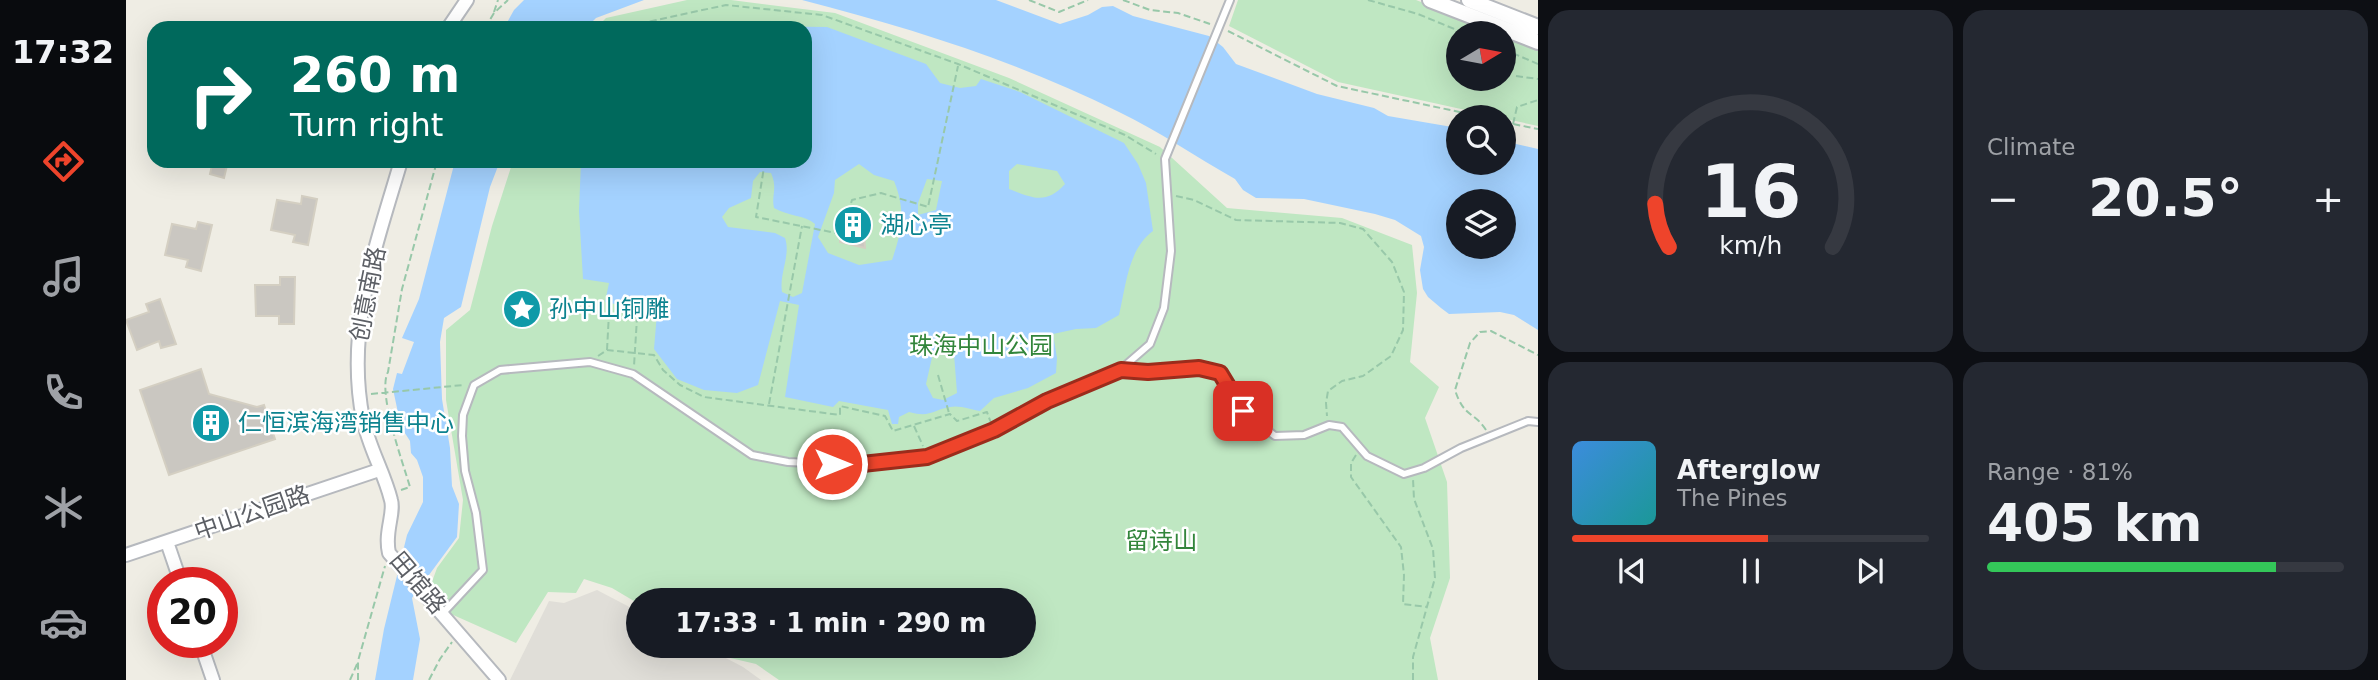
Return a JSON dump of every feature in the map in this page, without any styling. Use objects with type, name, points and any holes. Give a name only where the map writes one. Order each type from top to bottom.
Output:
[{"type":"street","points":[[453,21],[467,0]]},
{"type":"street","points":[[1430,0],[1538,42]]},
{"type":"street","points":[[1469,0],[1538,27]]},
{"type":"street","name":"创意南路","points":[[379,470],[368,438],[360,395],[357,348],[362,303],[370,266],[399,168]]},
{"type":"street","name":"田馆路","points":[[379,470],[392,502],[386,541],[389,552],[499,680]]},
{"type":"street","name":"中山公园路","points":[[126,555],[379,470]]},
{"type":"street","points":[[167,542],[176,567]]},
{"type":"street","points":[[205,658],[213,680]]},
{"type":"lane","points":[[443,613],[482,570],[476,513],[465,471],[463,415],[474,385],[500,370],[590,362],[632,374],[752,455],[788,462],[853,465],[927,457],[994,430],[1047,401],[1121,370],[1150,344],[1164,308],[1171,251],[1165,159],[1230,0]]},
{"type":"lane","points":[[1121,370],[1148,372],[1199,368],[1220,373],[1243,411],[1275,436],[1304,435],[1329,425],[1342,427],[1367,457],[1404,474],[1528,421],[1538,422]]},
{"type":"path","points":[[489,21],[498,0]]},
{"type":"path","points":[[494,13],[508,0]]},
{"type":"path","points":[[1029,0],[1059,12],[1088,0]]},
{"type":"path","points":[[1123,0],[1150,10],[1178,13],[1219,27],[1337,86],[1446,109]]},
{"type":"path","points":[[1368,0],[1446,26]]},
{"type":"path","points":[[652,21],[726,5],[822,15],[958,64],[1125,135],[1165,159]]},
{"type":"path","points":[[1516,55],[1538,64]]},
{"type":"path","points":[[848,213],[852,200],[881,193],[928,207],[958,64]]},
{"type":"path","points":[[1516,76],[1538,79]]},
{"type":"path","points":[[1516,111],[1517,107],[1538,100]]},
{"type":"path","points":[[1516,125],[1538,129]]},
{"type":"path","points":[[389,494],[410,487],[390,417],[385,377],[402,289],[435,168]]},
{"type":"path","points":[[764,168],[755,217],[841,234]]},
{"type":"path","points":[[1168,194],[1194,200],[1236,220],[1340,223],[1363,229],[1392,262],[1404,292],[1403,330],[1391,356],[1363,376],[1342,381],[1328,391],[1325,403],[1329,425]]},
{"type":"path","points":[[769,404],[802,226]]},
{"type":"path","points":[[607,350],[609,313],[637,318],[636,353],[632,374]]},
{"type":"path","points":[[1491,437],[1483,425],[1465,412],[1455,390],[1470,343],[1480,332],[1491,331],[1538,355]]},
{"type":"path","points":[[590,362],[607,350],[654,355],[663,370],[680,386],[704,397],[840,415],[840,406],[885,416],[893,431],[950,414]]},
{"type":"path","points":[[938,375],[950,414],[957,421],[987,412],[994,430]]},
{"type":"path","points":[[360,395],[474,385]]},
{"type":"path","points":[[914,425],[927,457]]},
{"type":"path","points":[[1360,449],[1351,463],[1351,477],[1401,547],[1403,604],[1427,607]]},
{"type":"path","points":[[1412,471],[1414,499],[1433,548],[1435,578],[1413,657],[1413,680]]},
{"type":"path","points":[[350,680],[358,661],[389,552]]},
{"type":"path","points":[[429,680],[459,633]]},
{"type":"path","points":[[358,661],[358,680]]},
{"type":"shaded area","points":[[597,590],[626,605],[626,658],[726,658],[761,680],[510,680],[549,601],[564,603]]},
{"type":"green space","name":"珠海中山公园","points":[[687,0],[731,0],[835,13],[1009,78],[1160,147],[1227,208],[1342,218],[1412,245],[1417,293],[1410,362],[1439,387],[1425,418],[1447,482],[1450,578],[1430,638],[1438,680],[779,680],[756,664],[730,658],[1036,658],[1036,588],[626,588],[626,596],[612,588],[584,579],[576,593],[548,592],[516,643],[451,614],[429,590],[437,568],[459,538],[463,500],[446,400],[446,330],[470,310],[511,168],[812,168],[812,21],[603,21],[606,18]]},
{"type":"green space","points":[[1238,0],[1416,0],[1470,21],[1446,21],[1446,91],[1516,91],[1516,39],[1538,48],[1538,126],[1516,121],[1516,105],[1446,106],[1338,82],[1229,26]]},
{"type":"water","points":[[524,0],[644,0],[593,21],[508,21]]},
{"type":"water","points":[[802,0],[996,0],[1060,24],[1088,15],[1102,7],[1113,6],[1133,16],[1209,36],[1223,47],[1236,64],[1317,94],[1374,108],[1388,116],[1446,126],[1446,175],[1516,175],[1516,144],[1538,149],[1538,330],[1514,315],[1500,312],[1449,314],[1441,308],[1423,289],[1420,270],[1424,247],[1421,236],[1395,220],[1304,199],[1256,198],[1243,190],[1235,179],[1134,119],[1043,77],[924,35]]},
{"type":"water","points":[[812,27],[827,27],[926,64],[940,83],[960,88],[976,86],[981,79],[1020,92],[1124,143],[1138,164],[1146,183],[1153,231],[1133,258],[1119,315],[1096,328],[1053,334],[1057,358],[1056,373],[1028,388],[994,398],[980,411],[953,407],[927,414],[909,412],[899,417],[898,424],[892,424],[888,410],[839,401],[833,407],[785,397],[799,305],[780,301],[758,385],[737,393],[704,390],[677,379],[654,349],[657,313],[605,302],[609,283],[583,279],[579,211],[581,168],[812,168]],"holes":[[[859,164],[874,175],[894,181],[898,192],[901,220],[892,260],[859,265],[828,253],[818,237],[834,193],[835,180]],[[1017,164],[1057,171],[1065,184],[1052,195],[1039,198],[1009,189],[1009,171]],[[760,172],[771,173],[774,183],[774,208],[815,224],[802,293],[793,297],[782,292],[787,251],[785,238],[775,233],[728,227],[722,217],[729,208],[751,198],[753,181]],[[927,179],[942,181],[936,210],[918,215],[918,203]],[[944,350],[954,354],[957,393],[943,400],[933,398],[926,384],[933,353]]]},
{"type":"water","points":[[453,168],[497,168],[490,187],[461,307],[444,318],[440,342],[442,399],[450,448],[452,486],[459,504],[457,537],[412,598],[420,639],[413,680],[375,680],[384,629],[407,535],[423,502],[423,477],[417,460],[411,453],[410,441],[401,427],[393,389],[397,373],[402,374],[414,342],[402,338],[419,299]]},
{"type":"building","points":[[211,168],[226,168],[224,178],[210,174]]},
{"type":"building","points":[[302,196],[317,199],[308,245],[293,242],[295,235],[271,230],[277,200],[301,204]]},
{"type":"building","name":"湖心亭","points":[[844,212],[863,217],[865,248],[840,242]]},
{"type":"building","points":[[198,222],[212,225],[201,271],[186,267],[188,260],[165,255],[172,224],[196,229]]},
{"type":"building","points":[[280,277],[295,277],[294,324],[279,324],[279,316],[256,316],[255,285],[280,285]]},
{"type":"building","points":[[160,299],[176,344],[161,348],[159,341],[137,350],[126,320],[149,312],[146,304]]},
{"type":"building","name":"仁恒滨海湾销售中心","points":[[201,369],[209,394],[257,407],[264,405],[275,439],[169,475],[140,390]]},
{"type":"place","name":"湖心亭","points":[[853,225]]},
{"type":"place","name":"孙中山铜雕","points":[[522,309]]},
{"type":"place","name":"仁恒滨海湾销售中心","points":[[211,423]]},
{"type":"route","points":[[832,464],[853,465],[927,457],[994,430],[1047,401],[1121,370],[1148,372],[1199,368],[1220,373],[1243,411]]},
{"type":"park label","name":"留诗山","points":[[1161,541]]}]
